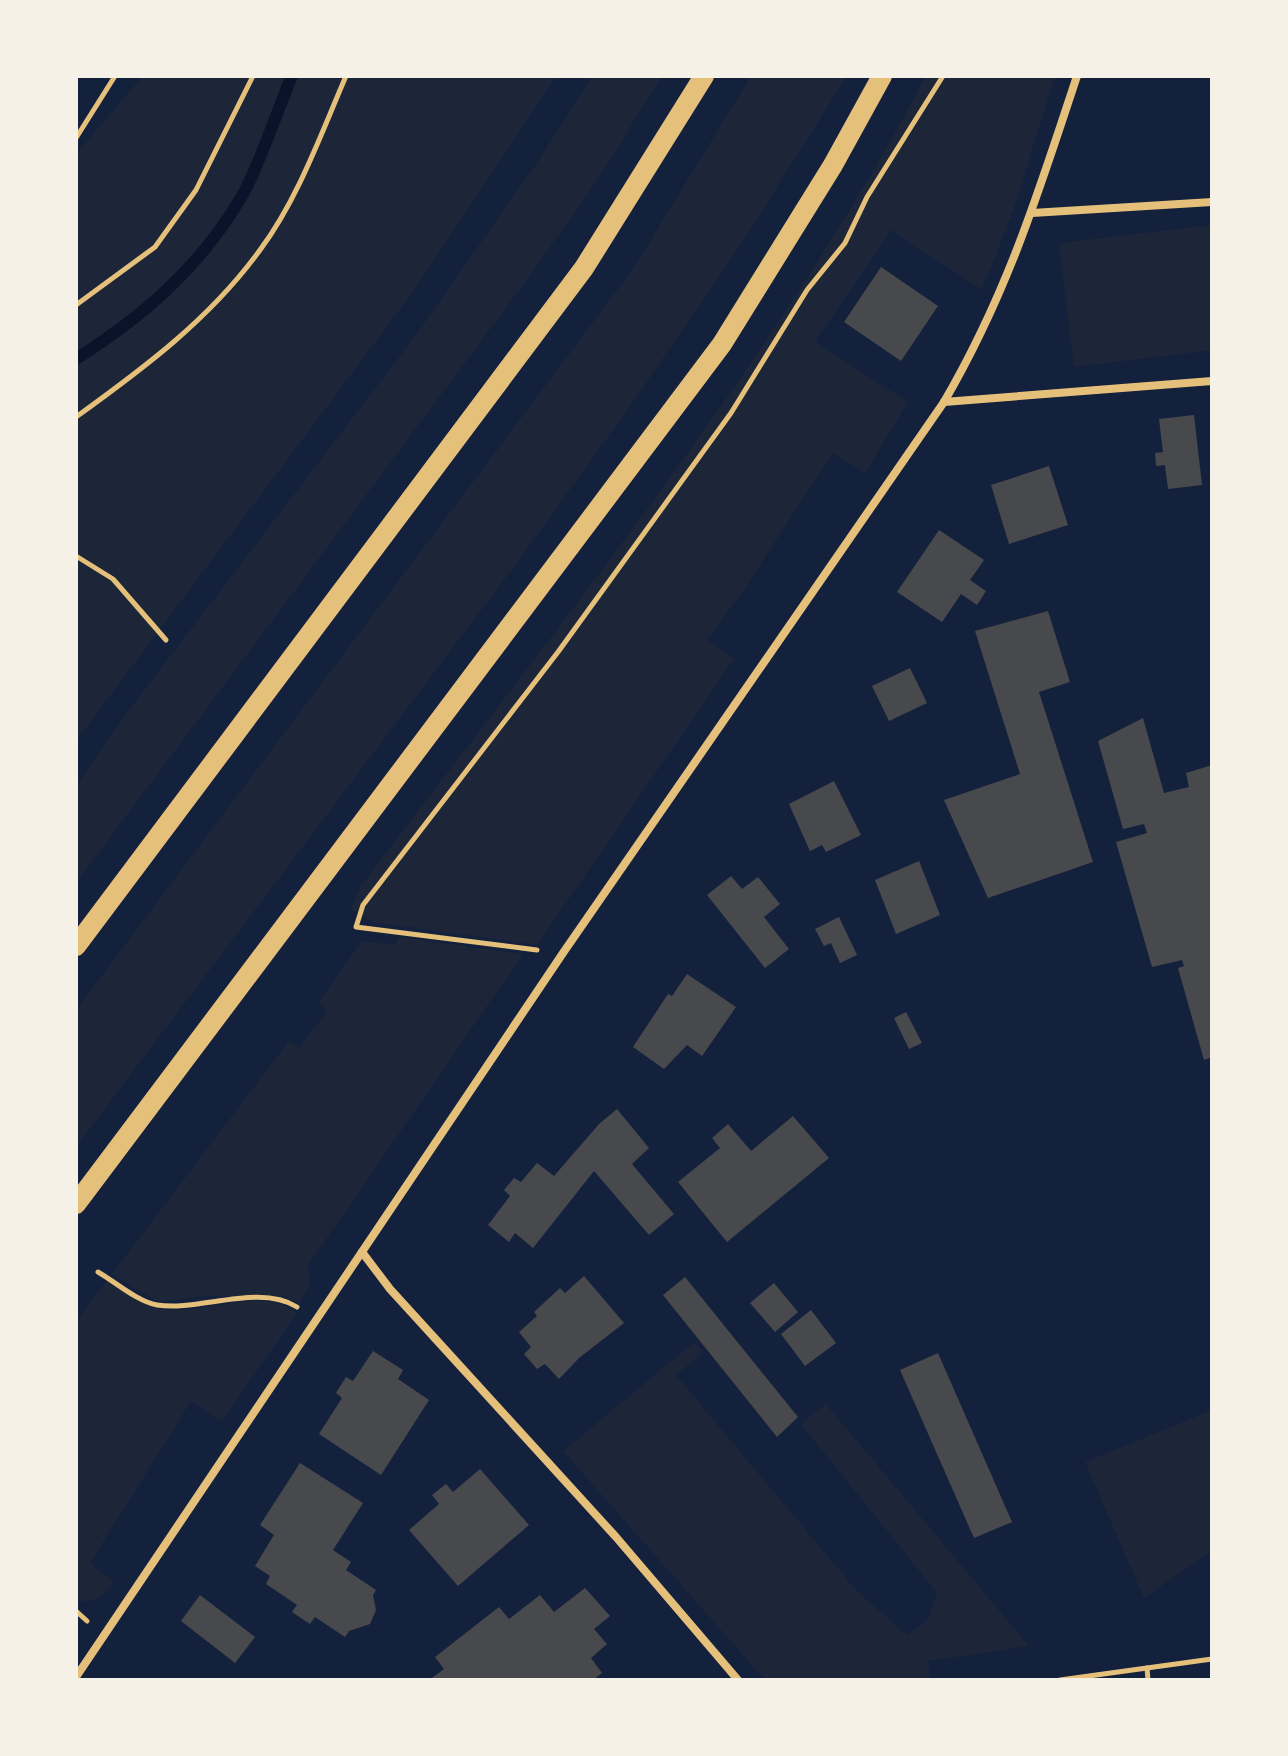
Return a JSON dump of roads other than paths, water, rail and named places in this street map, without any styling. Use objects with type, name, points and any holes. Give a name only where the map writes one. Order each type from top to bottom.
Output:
[{"type":"main road","points":[[76,946],[584,268],[704,76]]},
{"type":"main road","points":[[76,1204],[722,344],[833,165],[882,76]]},
{"type":"street","points":[[76,1677],[563,953],[944,402],[1000,297],[1032,213],[1077,76]]},
{"type":"street","points":[[1032,213],[1212,202]]},
{"type":"street","points":[[944,402],[1212,381]]},
{"type":"street","points":[[362,1252],[390,1289],[616,1537],[738,1680]]},
{"type":"waterway","points":[[76,359],[125,325],[169,288],[226,222],[249,183],[292,76]]}]
